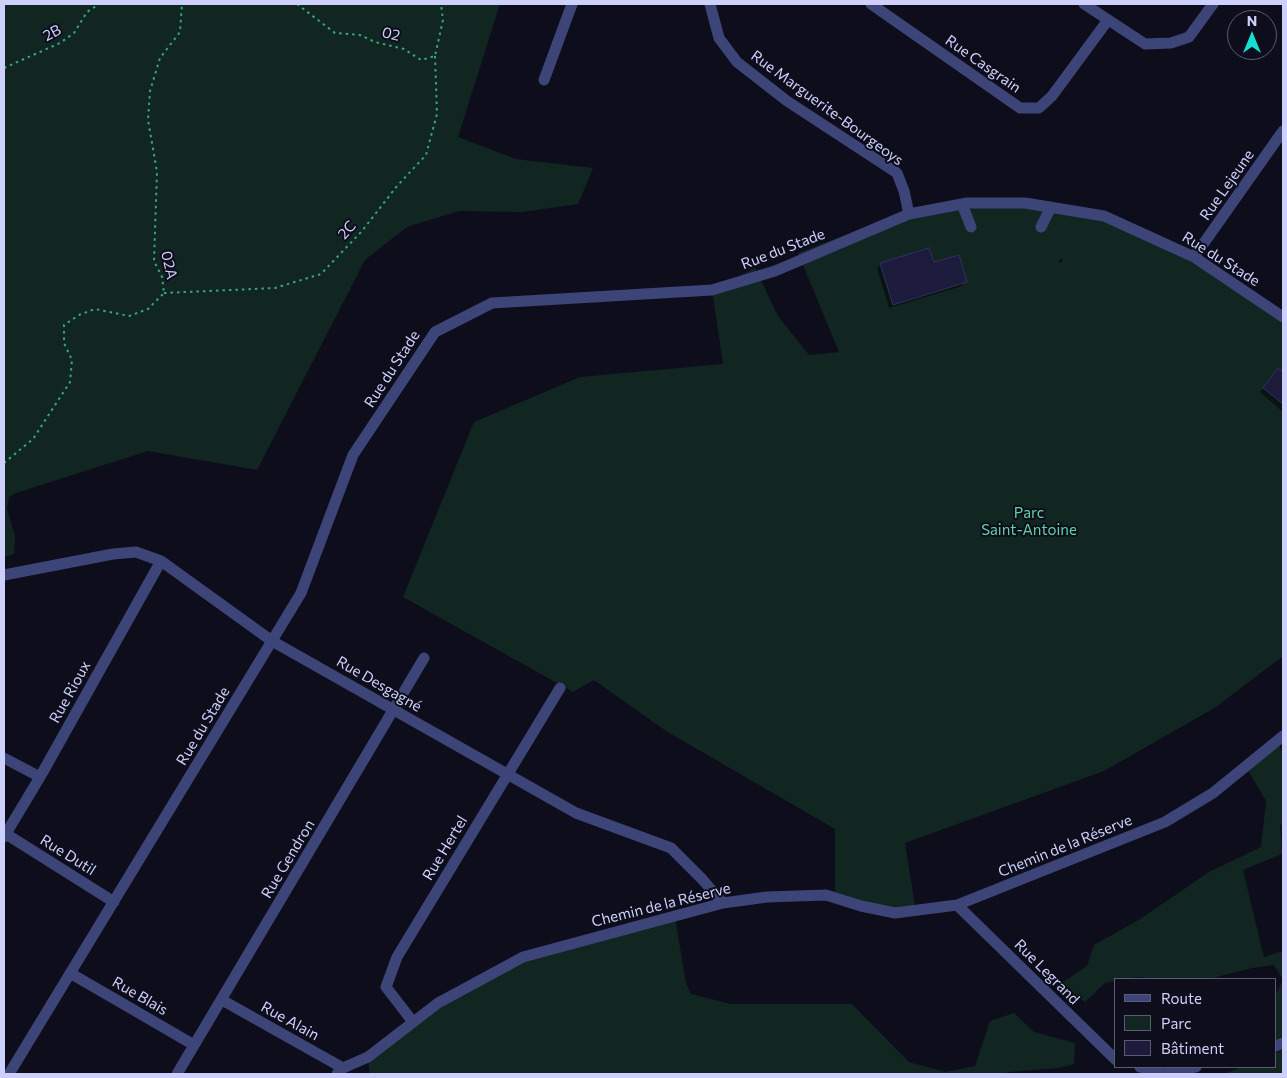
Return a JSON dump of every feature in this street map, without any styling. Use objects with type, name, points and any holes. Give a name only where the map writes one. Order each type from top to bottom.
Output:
[{"type":"street","points":[[544,80],[572,4]]},
{"type":"street","name":"Rue Marguerite-Bourgeoys","points":[[710,4],[719,38],[736,62],[788,101],[897,173],[904,191],[909,214]]},
{"type":"street","name":"Rue Casgrain","points":[[871,4],[1020,108],[1039,108],[1052,96],[1108,20]]},
{"type":"street","points":[[1084,4],[1145,44],[1171,43],[1189,37],[1213,4]]},
{"type":"street","name":"Rue Lejeune","points":[[1194,257],[1283,131]]},
{"type":"street","name":"Rue du Stade","points":[[8,1074],[301,594],[354,455],[435,332],[492,303],[712,290],[775,271],[909,214],[962,204],[1025,203],[1104,216],[1194,257],[1283,317]]},
{"type":"street","points":[[962,204],[971,227]]},
{"type":"street","points":[[1041,227],[1051,207]]},
{"type":"street","name":"Rue Desgagné","points":[[4,575],[113,554],[136,552],[161,562],[272,641],[576,813],[671,848],[723,903]]},
{"type":"street","name":"Rue Rioux","points":[[5,836],[40,778],[161,562]]},
{"type":"street","name":"Rue Gendron","points":[[177,1074],[424,658]]},
{"type":"street","name":"Rue Hertel","points":[[413,1022],[386,987],[397,957],[560,688]]},
{"type":"street","name":"Chemin de la Réserve","points":[[340,1071],[368,1057],[438,1003],[523,957],[723,903],[767,898],[826,895],[861,906],[895,913],[957,904],[1164,822],[1214,794],[1283,736]]},
{"type":"street","points":[[4,758],[40,778]]},
{"type":"street","name":"Rue Dutil","points":[[5,836],[114,902]]},
{"type":"street","name":"Rue Legrand","points":[[957,904],[1114,1058]]},
{"type":"street","name":"Rue Blais","points":[[70,973],[194,1045]]},
{"type":"street","name":"Rue Alain","points":[[222,1000],[340,1071]]},
{"type":"street","points":[[1143,1068],[1164,1074],[1191,1068]]},
{"type":"path","name":"2B","points":[[4,68],[60,43],[74,33],[87,12],[99,4]]},
{"type":"path","name":"02A","points":[[4,462],[33,439],[70,382],[72,360],[64,343],[64,325],[79,315],[95,309],[128,316],[148,309],[164,293],[162,277],[154,261],[157,172],[148,120],[150,90],[160,58],[180,32],[182,4]]},
{"type":"path","name":"02","points":[[297,4],[335,33],[360,35],[375,42],[404,49],[422,60],[435,56]]},
{"type":"path","points":[[435,56],[443,20],[442,4]]},
{"type":"path","name":"2C","points":[[164,293],[275,288],[321,274],[362,231],[397,186],[426,155],[437,114],[435,56]]},
{"type":"green space","points":[[4,4],[500,4],[458,137],[516,159],[593,168],[578,204],[522,212],[459,211],[407,227],[365,260],[257,470],[148,451],[16,493],[9,497],[7,509],[15,536],[14,554],[4,557]]},
{"type":"green space","name":"Parc Saint-Antoine","points":[[971,199],[1043,200],[1117,218],[1150,231],[1283,320],[1283,656],[1216,707],[1104,771],[905,843],[916,912],[835,898],[835,829],[666,731],[594,680],[573,692],[403,597],[474,422],[580,377],[723,364],[712,290],[755,268],[778,316],[809,355],[839,352],[798,253],[906,212]]},
{"type":"green space","points":[[1277,741],[1283,753],[1283,824],[1280,825],[1282,854],[1243,870],[1264,957],[1283,951],[1283,980],[1274,965],[1252,968],[1213,978],[1114,978],[1114,981],[1105,983],[1085,1002],[1060,984],[1087,966],[1094,945],[1140,919],[1209,872],[1261,847],[1266,801],[1246,767]]},
{"type":"green space","points":[[674,912],[686,983],[691,994],[731,1004],[852,1004],[909,1062],[945,1072],[975,1066],[990,1021],[1014,1013],[1034,1032],[1075,1043],[1074,1064],[1059,1068],[1007,1072],[1006,1074],[370,1074],[367,1053],[522,957]]},
{"type":"green space","points":[[1283,980],[1283,1043],[1277,1041],[1277,992]]},
{"type":"green space","points":[[1283,1050],[1283,1074],[1224,1074],[1239,1068],[1277,1068],[1277,1053]]},
{"type":"building","points":[[929,248],[934,262],[959,255],[967,282],[893,305],[880,263]]},
{"type":"building","points":[[1278,368],[1283,372],[1283,404],[1263,388]]}]
